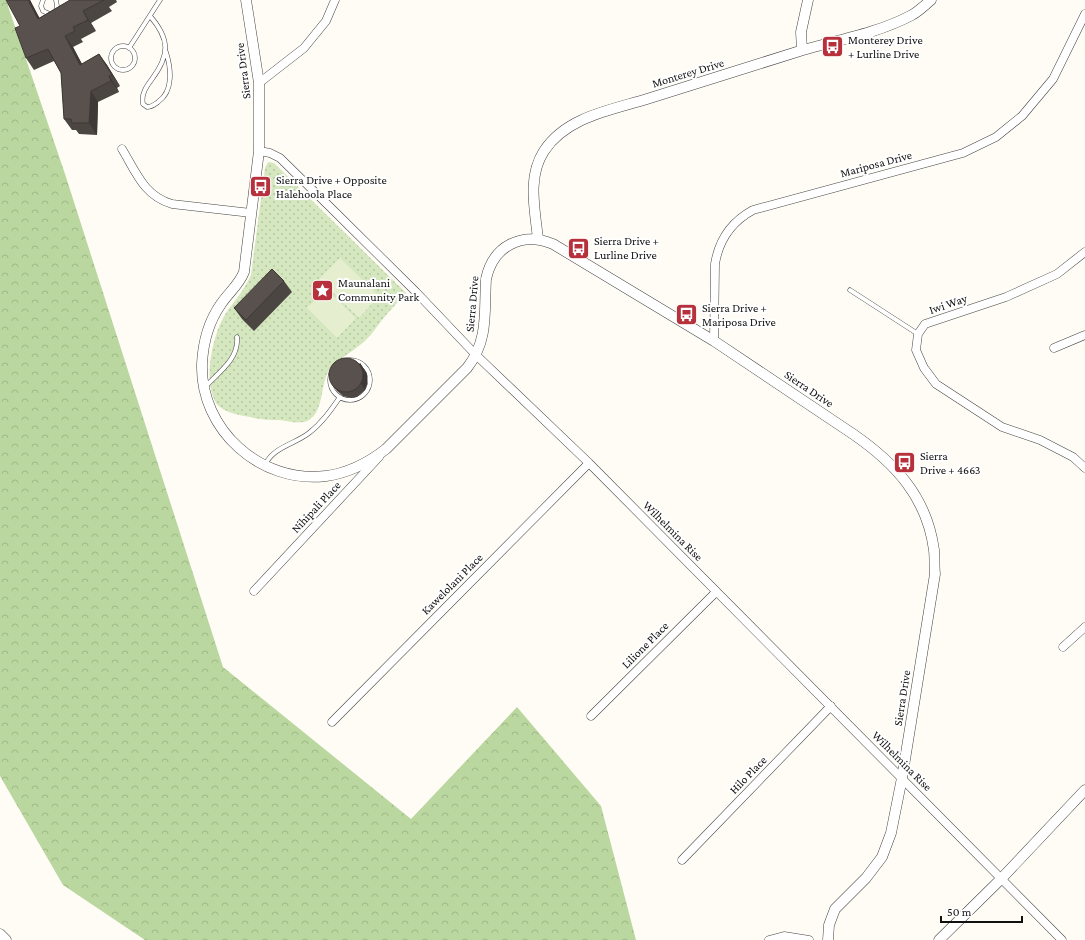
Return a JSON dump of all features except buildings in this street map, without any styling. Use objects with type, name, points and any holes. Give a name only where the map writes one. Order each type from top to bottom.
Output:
[{"type":"street","name":"Sierra Drive","points":[[246,0],[259,83],[260,151],[242,276],[237,285],[221,303],[209,326],[205,339],[202,366],[204,387],[214,417],[229,439],[249,457],[264,466],[286,473],[299,476],[326,476],[339,474],[364,464],[386,449],[467,368],[476,355],[484,331],[486,279],[491,264],[500,252],[514,243],[521,240],[538,239],[553,244],[714,341],[874,449],[902,476],[918,502],[929,526],[934,550],[935,574],[902,778],[891,833],[882,856],[866,878],[835,909],[829,925],[828,940]]},
{"type":"street","points":[[259,83],[304,48],[326,21],[334,0]]},
{"type":"street","points":[[802,50],[801,32],[808,0]]},
{"type":"street","name":"Monterey Drive","points":[[538,239],[533,194],[535,172],[543,152],[555,136],[571,125],[587,118],[802,50],[879,28],[913,14],[931,0]]},
{"type":"street","name":"Mariposa Drive","points":[[714,341],[715,264],[724,236],[736,220],[753,210],[963,153],[996,137],[1022,116],[1053,79],[1085,14]]},
{"type":"street","points":[[122,149],[146,189],[164,202],[176,205],[251,213]]},
{"type":"street","name":"Wilhelmina Rise","points":[[260,151],[270,153],[280,158],[416,292],[476,355],[589,463],[1062,940]]},
{"type":"street","name":"Iwi Way","points":[[918,334],[925,324],[1006,297],[1057,274],[1085,252]]},
{"type":"street","points":[[918,334],[916,350],[924,368],[936,384],[1002,426],[1040,440],[1073,456],[1085,468]]},
{"type":"street","points":[[1054,348],[1085,335]]},
{"type":"street","name":"Nihipali Place","points":[[254,591],[396,439]]},
{"type":"street","name":"Kawelolani Place","points":[[332,722],[589,463]]},
{"type":"street","name":"Lilione Place","points":[[591,716],[716,592]]},
{"type":"street","points":[[1064,647],[1085,627]]},
{"type":"street","name":"Hilo Place","points":[[682,860],[831,706]]},
{"type":"street","points":[[939,940],[1001,879],[1085,790]]},
{"type":"street","points":[[0,934],[6,940]]},
{"type":"street","points":[[769,940],[784,936],[809,940]]},
{"type":"lane","points":[[43,0],[41,6],[42,11],[50,14],[55,12],[57,9],[56,0]]},
{"type":"lane","points":[[129,48],[160,0]]},
{"type":"lane","points":[[150,16],[163,37],[166,46],[170,72],[167,89],[161,100],[150,107],[147,107],[143,104],[143,94],[162,64],[166,52]]},
{"type":"lane","points":[[121,47],[129,48],[135,59],[131,67],[124,70],[116,68],[111,62],[114,50],[121,47]]},
{"type":"lane","points":[[850,290],[918,334]]},
{"type":"lane","points":[[204,387],[232,358],[237,348],[237,337]]},
{"type":"lane","points":[[349,360],[361,363],[369,373],[370,385],[367,391],[363,396],[352,400],[346,400],[340,397],[332,388],[331,375],[334,370],[338,365],[349,360]]},
{"type":"lane","points":[[264,466],[273,453],[304,437],[318,425],[340,397]]},
{"type":"green space","points":[[0,0],[6,0],[65,174],[223,667],[411,819],[517,707],[601,806],[636,940],[145,940],[63,885],[0,776]]},
{"type":"green space","name":"Maunalani Community Park","points":[[268,162],[274,163],[406,293],[366,340],[338,361],[330,369],[326,377],[317,411],[309,420],[302,422],[257,419],[235,414],[217,405],[211,391],[211,356],[217,332],[226,313],[243,290],[251,275],[265,168]]},
{"type":"green space","points":[[340,258],[379,296],[359,318],[319,279]]},
{"type":"green space","points":[[326,289],[356,318],[337,338],[307,308]]},
{"type":"place","name":"Monterey Drive + Lurline Drive","points":[[833,47]]},
{"type":"place","name":"Sierra Drive + Opposite Halehoola Place","points":[[260,187]]},
{"type":"place","name":"Sierra Drive + Lurline Drive","points":[[578,248]]},
{"type":"place","name":"Maunalani Community Park","points":[[323,290]]},
{"type":"place","name":"Sierra Drive + Mariposa Drive","points":[[686,315]]},
{"type":"place","name":"Sierra Drive + 4663","points":[[905,463]]}]
